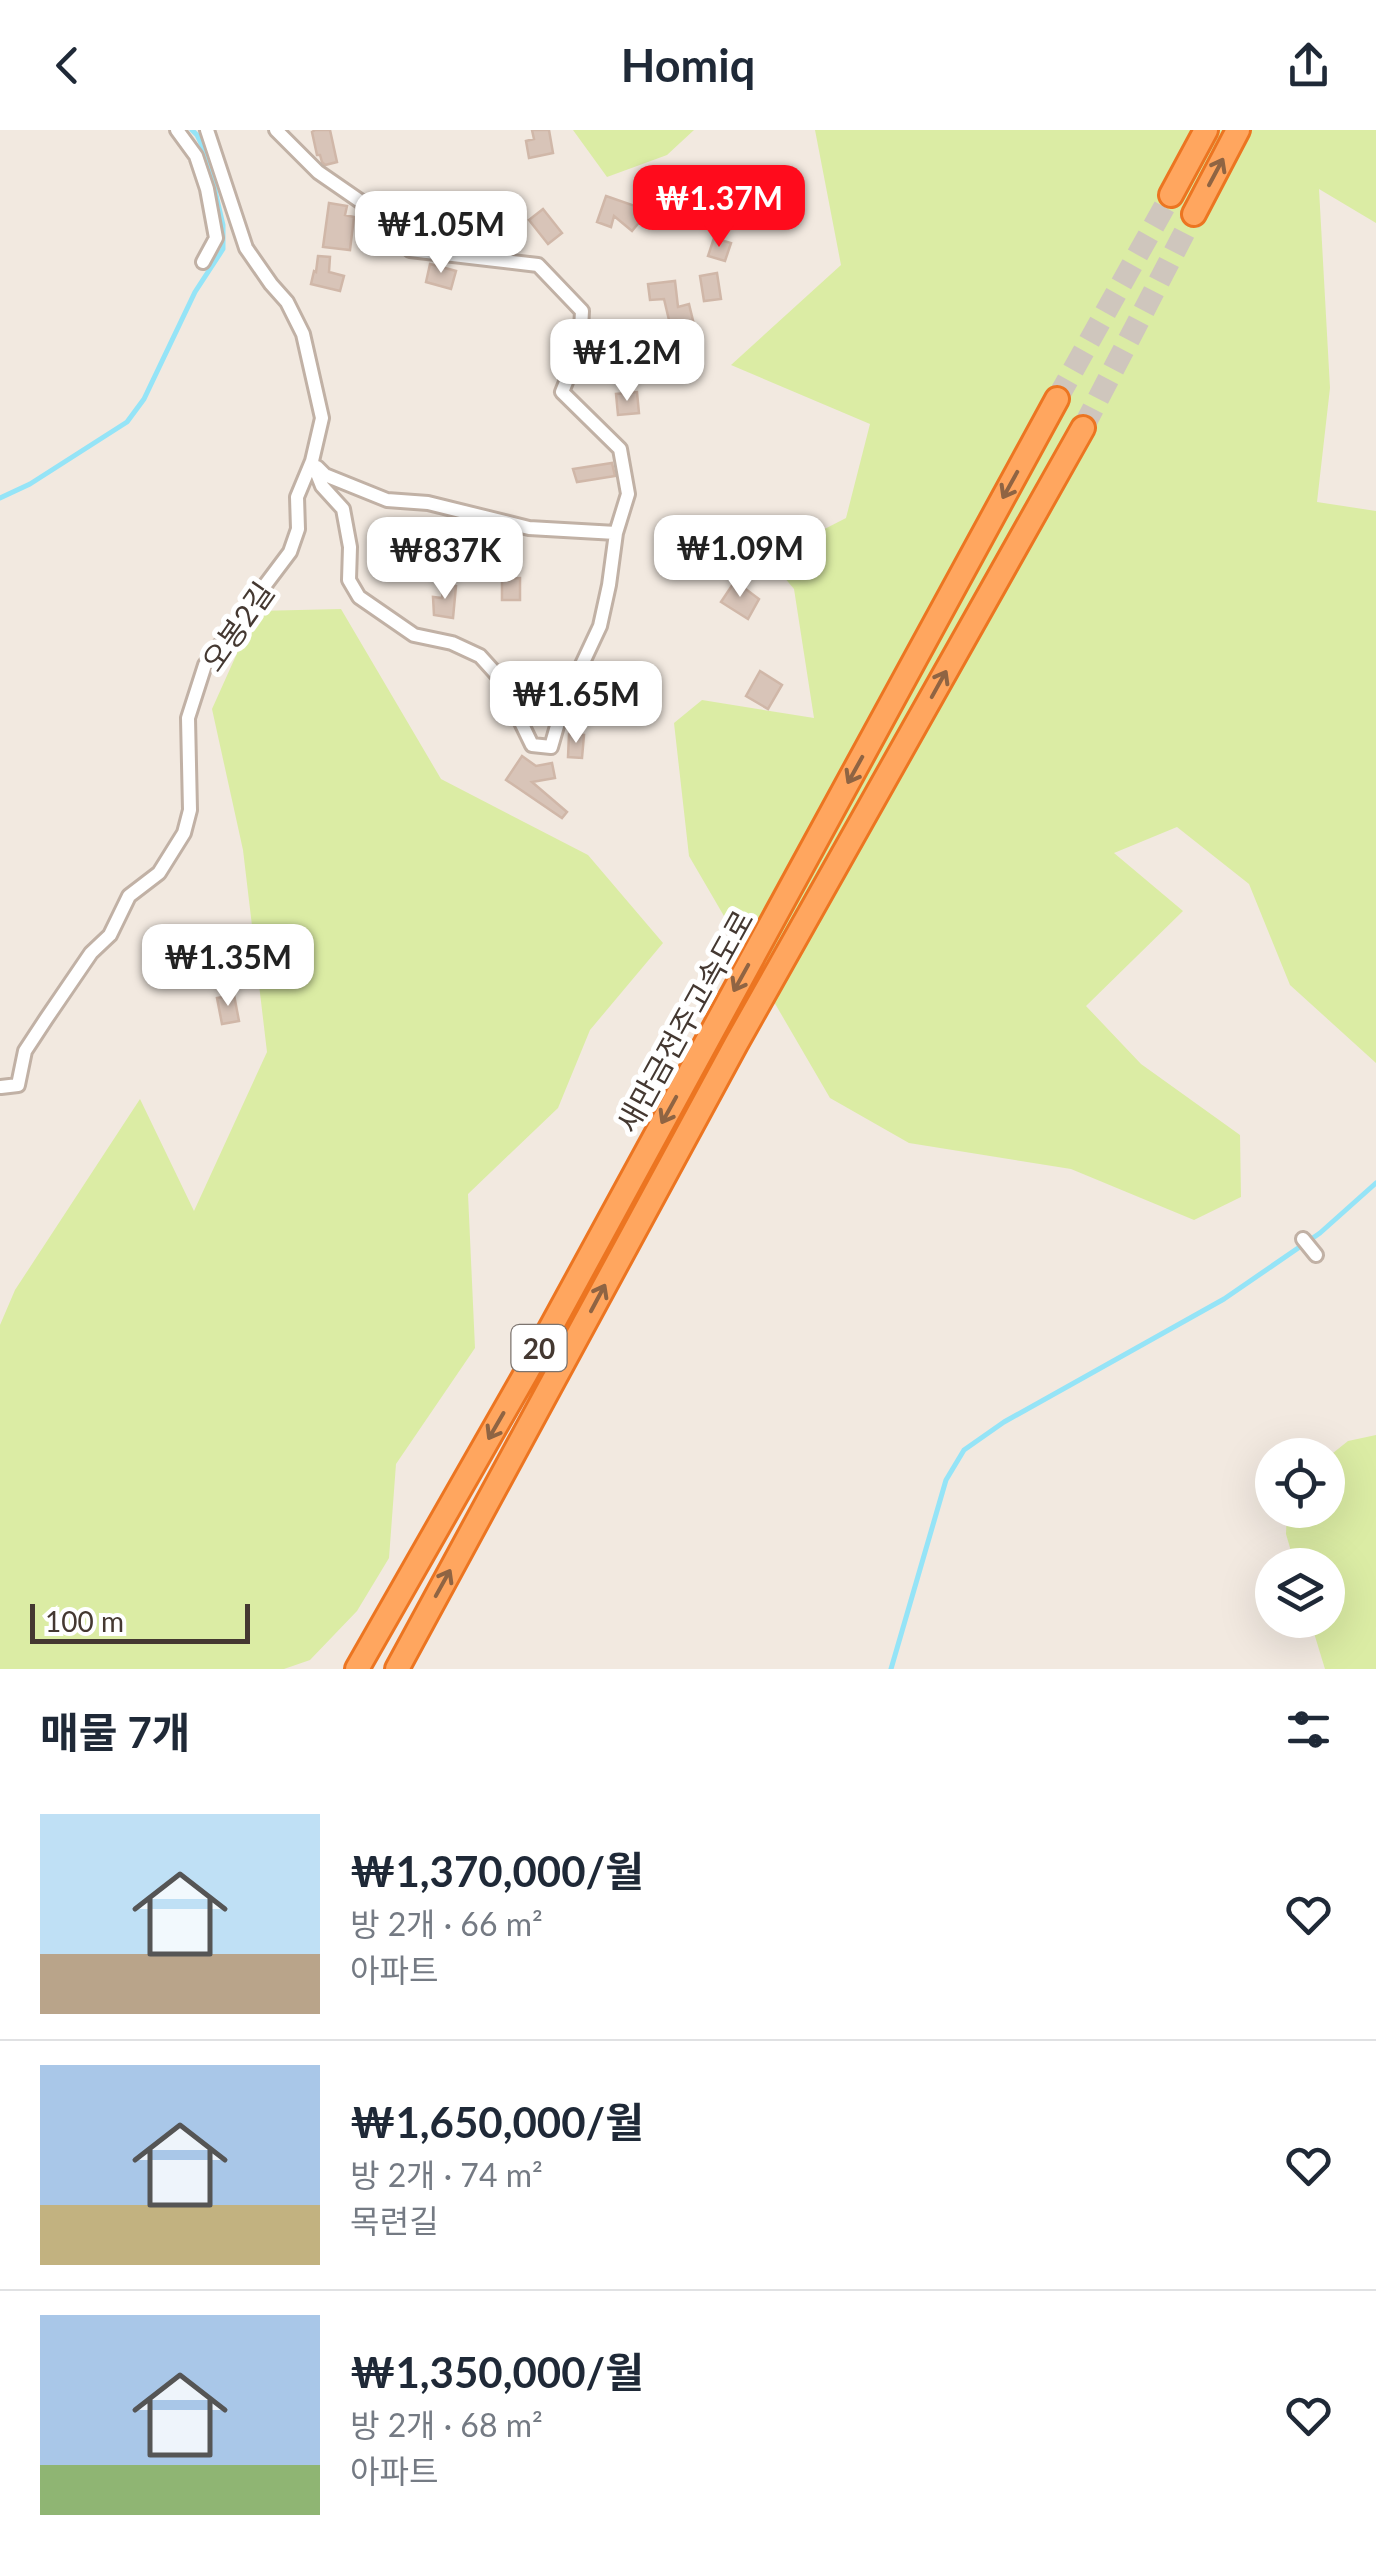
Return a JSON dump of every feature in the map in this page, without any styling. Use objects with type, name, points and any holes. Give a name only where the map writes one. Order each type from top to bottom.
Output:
[{"type":"highway","points":[[1171,195],[1206,130]]},
{"type":"highway","points":[[1194,214],[1238,130]]},
{"type":"highway","name":"새만금전주고속도로","points":[[357,1669],[526,1373],[1056,399]]},
{"type":"highway","name":"새만금전주고속도로","points":[[397,1669],[736,1044],[1083,428]]},
{"type":"highway","points":[[340,1669],[394,1602]]},
{"type":"street","name":"오봉2길","points":[[1,1088],[18,1084],[25,1052],[46,1019],[91,953],[110,935],[129,896],[159,874],[184,833],[190,810],[188,718],[205,666],[290,552],[298,529],[297,497],[312,461],[322,418],[303,334],[287,302],[246,248],[207,130]]},
{"type":"street","points":[[276,130],[318,172],[373,210],[410,250],[538,265],[582,312],[580,347],[562,392],[620,449],[628,494],[616,533],[600,626],[563,705],[551,747],[532,745],[499,677],[480,656],[452,643],[414,635],[360,597],[349,580],[350,547],[343,509],[322,486],[312,461]]},
{"type":"street","points":[[183,132],[207,188],[216,238],[204,262]]},
{"type":"street","points":[[312,461],[324,475],[388,500],[428,503],[529,528],[616,533]]},
{"type":"green space","points":[[573,130],[694,130],[667,155],[607,177]]},
{"type":"green space","points":[[815,130],[1376,130],[1376,223],[1319,189],[1330,388],[1317,502],[1376,511],[1376,1063],[1290,985],[1249,884],[1177,827],[1114,853],[1183,911],[1086,1006],[1141,1064],[1240,1135],[1241,1197],[1194,1220],[1071,1169],[909,1143],[830,1098],[689,856],[674,723],[702,700],[814,718],[794,589],[768,558],[846,518],[870,424],[731,365],[841,265]]},
{"type":"green space","points":[[341,609],[441,779],[588,855],[663,943],[590,1030],[558,1108],[468,1194],[475,1348],[396,1464],[389,1558],[357,1611],[310,1660],[284,1669],[0,1669],[0,1325],[15,1290],[140,1099],[194,1211],[267,1052],[243,850],[212,709],[256,611]]},
{"type":"green space","points":[[1376,1435],[1376,1669],[1325,1669],[1316,1638],[1345,1638],[1345,1548],[1290,1548],[1286,1534],[1286,1528],[1345,1528],[1348,1441]]},
{"type":"building","points":[[330,130],[337,162],[325,165],[317,155],[312,132]]},
{"type":"building","points":[[532,130],[549,130],[553,153],[529,158],[526,141],[534,139]]},
{"type":"building","points":[[606,196],[638,207],[646,214],[632,231],[614,216],[611,227],[597,222]]},
{"type":"building","points":[[329,203],[347,206],[345,215],[354,217],[350,250],[323,247]]},
{"type":"building","points":[[543,209],[562,233],[548,244],[529,220]]},
{"type":"building","points":[[714,238],[731,243],[725,261],[708,256]]},
{"type":"building","points":[[318,256],[330,257],[329,272],[344,276],[340,291],[311,284]]},
{"type":"building","points":[[430,264],[456,271],[451,289],[426,282]]},
{"type":"building","points":[[717,273],[721,299],[704,301],[700,276]]},
{"type":"building","points":[[675,281],[678,307],[689,304],[696,333],[687,335],[692,355],[678,358],[664,299],[650,300],[648,284]]},
{"type":"building","points":[[637,392],[639,413],[618,415],[616,394]]},
{"type":"building","points":[[612,463],[615,476],[577,482],[573,469]]},
{"type":"building","points":[[504,547],[505,571],[490,572],[488,548]]},
{"type":"building","points":[[520,578],[520,600],[502,600],[502,579]]},
{"type":"building","points":[[735,581],[759,599],[748,619],[721,602]]},
{"type":"building","points":[[444,584],[456,586],[453,618],[434,615],[433,597],[442,598]]},
{"type":"building","points":[[760,671],[782,685],[768,709],[746,696]]},
{"type":"building","points":[[569,734],[584,735],[582,758],[568,757]]},
{"type":"building","points":[[522,756],[536,766],[552,763],[555,778],[532,782],[567,812],[562,818],[506,780]]},
{"type":"building","points":[[234,995],[239,1021],[222,1024],[217,998]]},
{"type":"waterway","points":[[0,498],[30,484],[127,422],[144,399],[195,292],[223,249],[223,225],[207,156],[192,130]]},
{"type":"waterway","points":[[891,1669],[946,1480],[964,1450],[1004,1422],[1224,1299],[1320,1233],[1376,1183]]},
{"type":"tunnel","points":[[1057,399],[1171,195]]},
{"type":"tunnel","points":[[1083,428],[1194,214]]}]
